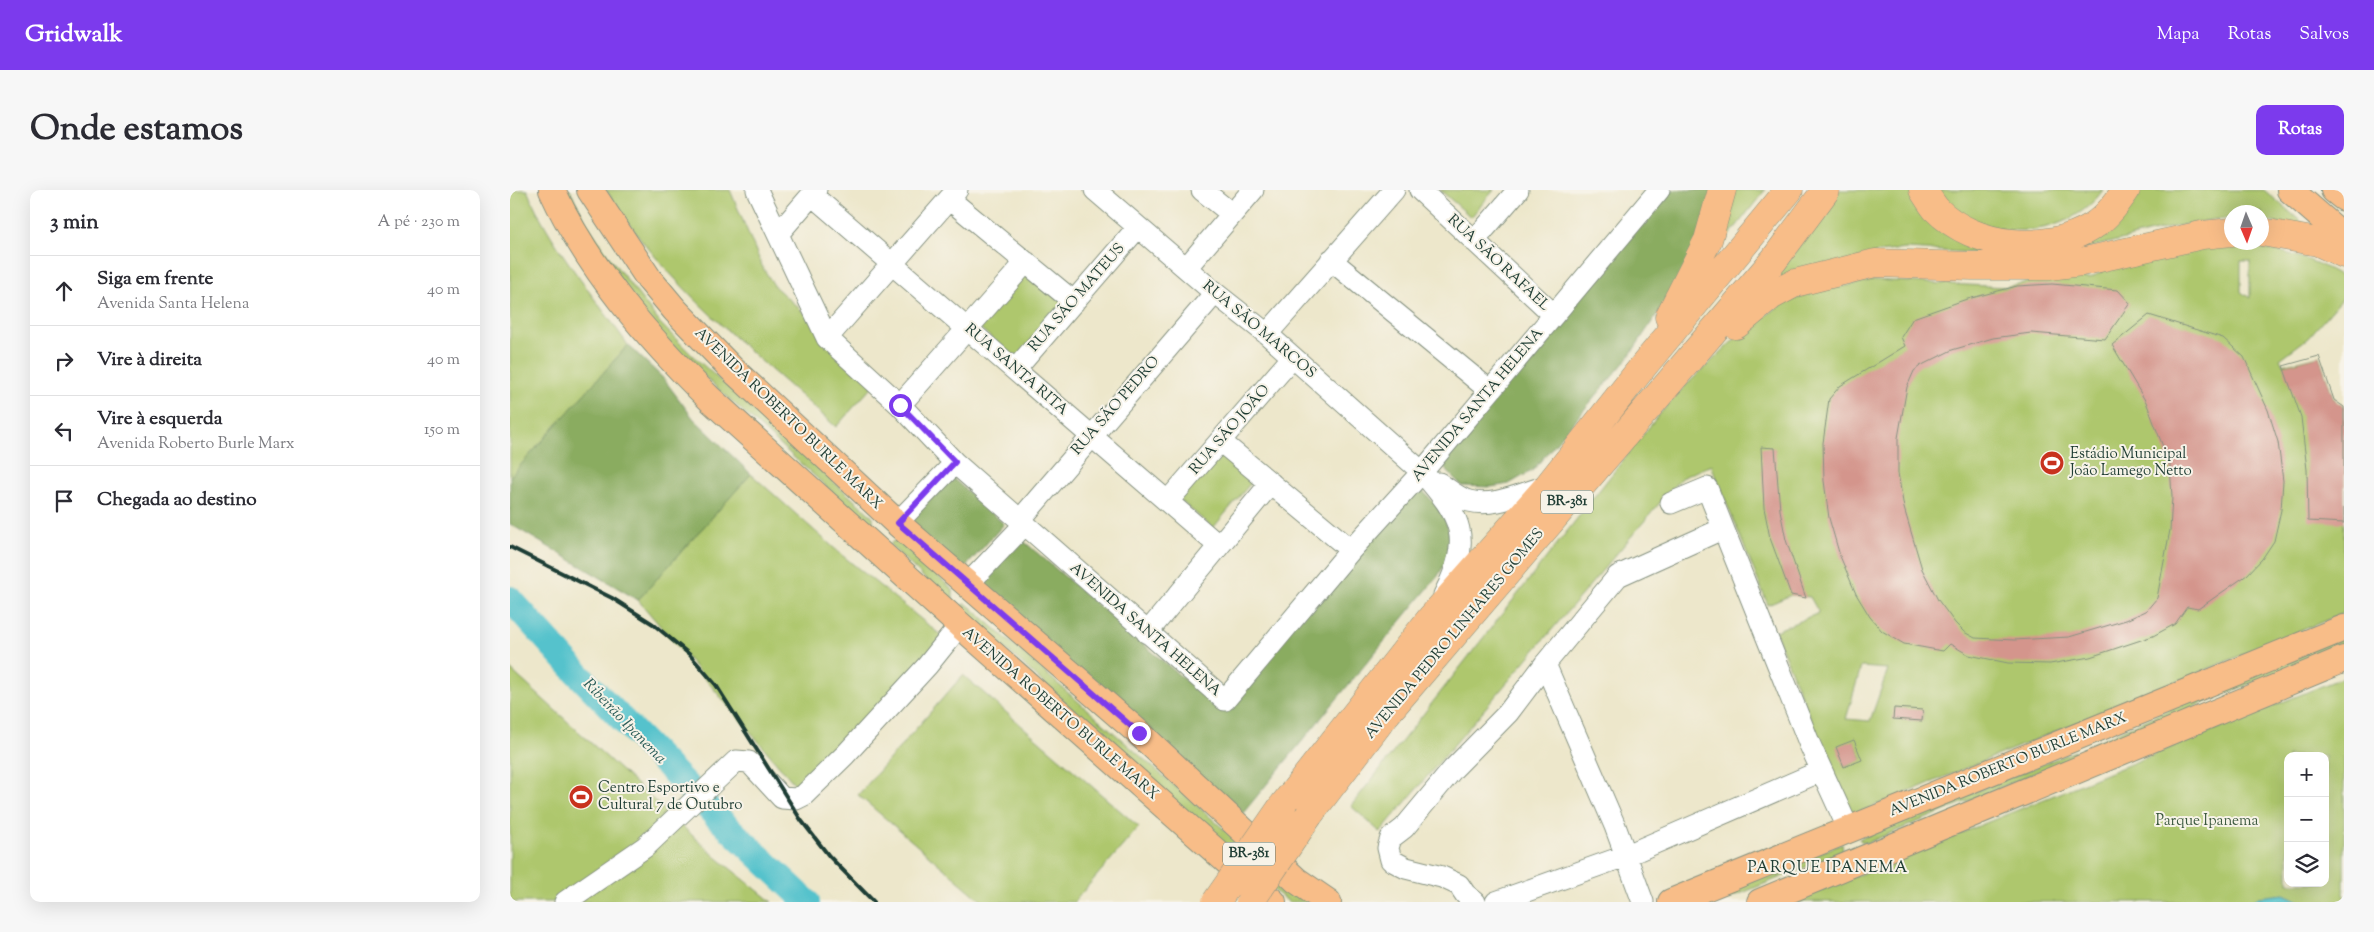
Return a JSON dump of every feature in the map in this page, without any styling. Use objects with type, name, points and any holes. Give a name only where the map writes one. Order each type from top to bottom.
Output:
[{"type":"highway","points":[[1645,364],[1708,240],[1722,190]]},
{"type":"highway","name":"AVENIDA PEDRO LINHARES GOMES","points":[[1216,902],[1282,807],[1432,617],[1548,486],[1645,364],[1790,190]]},
{"type":"highway","name":"AVENIDA PEDRO LINHARES GOMES","points":[[1250,902],[1309,815],[1386,714],[1774,260],[1826,190]]},
{"type":"highway","points":[[1923,190],[1936,209],[1958,224],[1982,236],[2008,243],[2067,238],[2093,226],[2112,209],[2126,190]]},
{"type":"highway","points":[[1635,421],[1748,313],[1771,296],[1795,283],[1818,275],[1875,263],[2049,266],[2081,262],[2202,235],[2224,233]]},
{"type":"highway","points":[[2269,233],[2310,240],[2344,254]]},
{"type":"main road","name":"AVENIDA ROBERTO BURLE MARX","points":[[552,190],[574,233],[596,267],[678,368],[952,618],[1273,902]]},
{"type":"main road","name":"AVENIDA ROBERTO BURLE MARX","points":[[590,190],[649,278],[675,310],[732,369],[967,585],[1139,733],[1296,880],[1328,902]]},
{"type":"main road","points":[[2290,190],[2344,237]]},
{"type":"main road","points":[[2334,190],[2344,198]]},
{"type":"main road","points":[[880,552],[898,523]]},
{"type":"main road","points":[[952,618],[967,585]]},
{"type":"main road","name":"AVENIDA ROBERTO BURLE MARX","points":[[1671,902],[2344,628]]},
{"type":"main road","name":"AVENIDA ROBERTO BURLE MARX","points":[[1760,902],[2344,659]]},
{"type":"main road","points":[[2078,736],[2095,763]]},
{"type":"main road","points":[[1848,830],[1864,860]]},
{"type":"street","name":"AVENIDA SANTA HELENA","points":[[757,190],[827,338],[900,405],[955,462],[1225,700],[1351,550],[1422,472],[1659,190]]},
{"type":"street","name":"RUA SÃO MARCOS","points":[[1095,190],[1214,293],[1267,334],[1422,472]]},
{"type":"street","points":[[1202,190],[1232,214]]},
{"type":"street","points":[[1186,268],[1253,190]]},
{"type":"street","points":[[1267,334],[1394,190]]},
{"type":"street","name":"RUA SÃO RAFAEL","points":[[1420,190],[1554,315]]},
{"type":"street","points":[[1474,241],[1518,190]]},
{"type":"street","points":[[778,234],[814,192]]},
{"type":"street","name":"RUA SANTA RITA","points":[[814,192],[892,264],[1219,546]]},
{"type":"street","points":[[827,338],[953,195],[1026,262],[1074,302]]},
{"type":"street","name":"RUA SÃO MATEUS","points":[[1015,370],[1138,227]]},
{"type":"street","points":[[1331,260],[1489,390]]},
{"type":"street","points":[[900,405],[1026,262]]},
{"type":"street","name":"RUA SÃO PEDRO","points":[[967,585],[1022,522],[1090,435],[1214,293]]},
{"type":"street","name":"RUA SÃO JOÃO","points":[[1168,501],[1292,358]]},
{"type":"street","points":[[1220,441],[1351,550]]},
{"type":"street","points":[[898,523],[955,462]]},
{"type":"street","points":[[1422,472],[1460,497],[1485,503],[1506,499],[1548,486]]},
{"type":"street","points":[[1422,472],[1457,516],[1461,533],[1459,559],[1454,575],[1432,617]]},
{"type":"street","points":[[1147,633],[1271,483]]},
{"type":"street","points":[[1671,503],[1707,488],[1821,772],[1848,830]]},
{"type":"street","points":[[1475,902],[1465,894],[1459,885],[1442,877],[1406,868],[1392,860],[1388,848],[1391,838],[1404,828],[1453,769],[1508,713],[1545,664],[1618,576],[1722,529]]},
{"type":"street","points":[[565,902],[645,847],[736,761],[749,762],[782,798],[796,799],[804,795],[845,755],[927,666],[952,618]]},
{"type":"street","points":[[1545,664],[1608,810],[1643,902]]},
{"type":"street","points":[[1496,902],[1625,856],[1821,772]]},
{"type":"green space","points":[[510,190],[527,190],[548,231],[573,270],[628,345],[510,477]]},
{"type":"green space","points":[[558,190],[570,190],[588,225],[610,258],[660,323],[692,355],[873,517],[873,526],[871,527],[653,330]]},
{"type":"green space","points":[[606,190],[730,190],[763,268],[775,287],[879,379],[836,427],[743,345],[683,287],[629,224]]},
{"type":"green space","points":[[1440,190],[1494,190],[1471,217]]},
{"type":"green space","points":[[1666,190],[1715,190],[1693,260],[1628,358],[1533,470],[1509,484],[1491,487],[1462,486],[1435,459]]},
{"type":"green space","points":[[1732,190],[1765,190],[1710,260]]},
{"type":"green space","points":[[1839,190],[1912,190],[1999,254],[1906,249],[1879,252],[1768,289]]},
{"type":"green space","points":[[1937,190],[2103,190],[2087,207],[2067,220],[2044,228],[2020,230],[1996,228],[1973,221],[1953,208]]},
{"type":"green space","points":[[2131,190],[2264,190],[2318,236],[2269,221],[2269,205],[2224,205],[2224,219],[2169,228],[2067,252]]},
{"type":"green space","name":"Estádio Municipal João Lamego Netto","points":[[2224,245],[2224,250],[2269,249],[2289,254],[2331,270],[2344,278],[2344,297],[2308,338],[2280,359],[2283,365],[2319,356],[2334,400],[2344,407],[2344,613],[1857,813],[1847,810],[1775,631],[1819,613],[1810,597],[1791,595],[1768,605],[1711,465],[1681,478],[1380,832],[1351,806],[1657,417],[1681,390],[1739,335],[1781,305],[1807,294],[1874,280],[2004,287],[2052,277],[2090,278],[2109,268],[2196,248]],"holes":[[[2241,261],[2250,261],[2250,298],[2241,292]],[[1861,667],[1888,669],[1870,721],[1846,719]],[[1895,708],[1923,711],[1922,721],[1894,719]],[[1853,740],[1862,759],[1845,767],[1844,766]]]},
{"type":"green space","points":[[1024,266],[1066,302],[1016,359],[974,323]]},
{"type":"green space","points":[[628,345],[663,378],[693,418],[751,474],[638,600],[510,524],[510,477]]},
{"type":"green space","points":[[1219,447],[1255,478],[1213,528],[1176,497]]},
{"type":"green space","points":[[751,474],[843,556],[948,641],[804,795],[638,600]]},
{"type":"green space","points":[[948,474],[1004,524],[962,571],[906,521]]},
{"type":"green space","points":[[1410,480],[1432,501],[1446,523],[1449,547],[1438,576],[1239,818],[974,586],[1020,538],[1221,711]]},
{"type":"green space","points":[[893,541],[899,541],[953,590],[953,598],[947,600],[890,545]]},
{"type":"green space","points":[[964,604],[968,605],[1307,902],[1289,902],[1276,892],[959,607]]},
{"type":"green space","points":[[2344,632],[2344,645],[2098,746],[2091,744]]},
{"type":"green space","name":"Centro Esportivo e Cultural 7 de Outubro","points":[[510,669],[716,857],[772,902],[512,902],[510,899]]},
{"type":"green space","points":[[963,675],[1139,827],[1074,902],[983,902],[858,795]]},
{"type":"green space","name":"Parque Ipanema","points":[[2344,677],[2344,902],[1792,902]]},
{"type":"green space","points":[[2075,751],[2073,757],[1867,843],[1859,839]]},
{"type":"green space","points":[[1842,844],[1843,850],[1840,853],[1720,902],[1690,902]]},
{"type":"water","points":[[2284,894],[2302,902],[2250,902],[2258,897]]},
{"type":"building","points":[[2052,284],[2118,290],[2130,303],[2105,339],[2031,333],[1993,338],[1952,350],[1920,366],[1914,371],[1907,387],[1898,438],[1898,473],[1904,508],[1922,569],[1938,600],[1955,623],[1964,632],[1975,638],[2014,640],[2069,637],[2126,620],[2146,611],[2157,598],[2170,530],[2172,497],[2170,465],[2146,402],[2112,345],[2149,315],[2223,338],[2244,357],[2268,410],[2278,442],[2283,481],[2281,510],[2274,541],[2262,559],[2247,575],[2198,609],[2187,607],[2175,624],[2153,636],[2090,657],[2050,664],[2008,663],[1969,655],[1950,644],[1943,651],[1904,644],[1882,631],[1870,617],[1856,594],[1840,556],[1829,518],[1824,481],[1823,443],[1829,399],[1840,386],[1905,346],[1901,337],[1913,318],[1964,300],[2017,286]]},
{"type":"building","points":[[2319,356],[2334,400],[2344,407],[2344,523],[2308,521],[2307,470],[2301,417],[2283,366]]},
{"type":"building","points":[[1761,447],[1775,448],[1780,510],[1786,540],[1806,598],[1791,595],[1770,538],[1764,508]]},
{"type":"building","points":[[1894,708],[1923,710],[1922,721],[1893,719]]},
{"type":"building","points":[[1854,740],[1862,760],[1844,767],[1836,747]]},
{"type":"waterway","name":"Ribeirão Ipanema","points":[[510,599],[577,673],[715,815],[807,902]]},
{"type":"railway","points":[[510,547],[612,598],[653,624],[689,654],[716,685],[801,820],[829,856],[874,902]]},
{"type":"place","name":"Estádio Municipal João Lamego Netto","points":[[2052,463]]},
{"type":"place","name":"Centro Esportivo e Cultural 7 de Outubro","points":[[581,797]]},
{"type":"district","name":"PARQUE IPANEMA","points":[[1828,868]]},
{"type":"route","points":[[900,405],[955,462],[898,523],[1139,733]]}]
